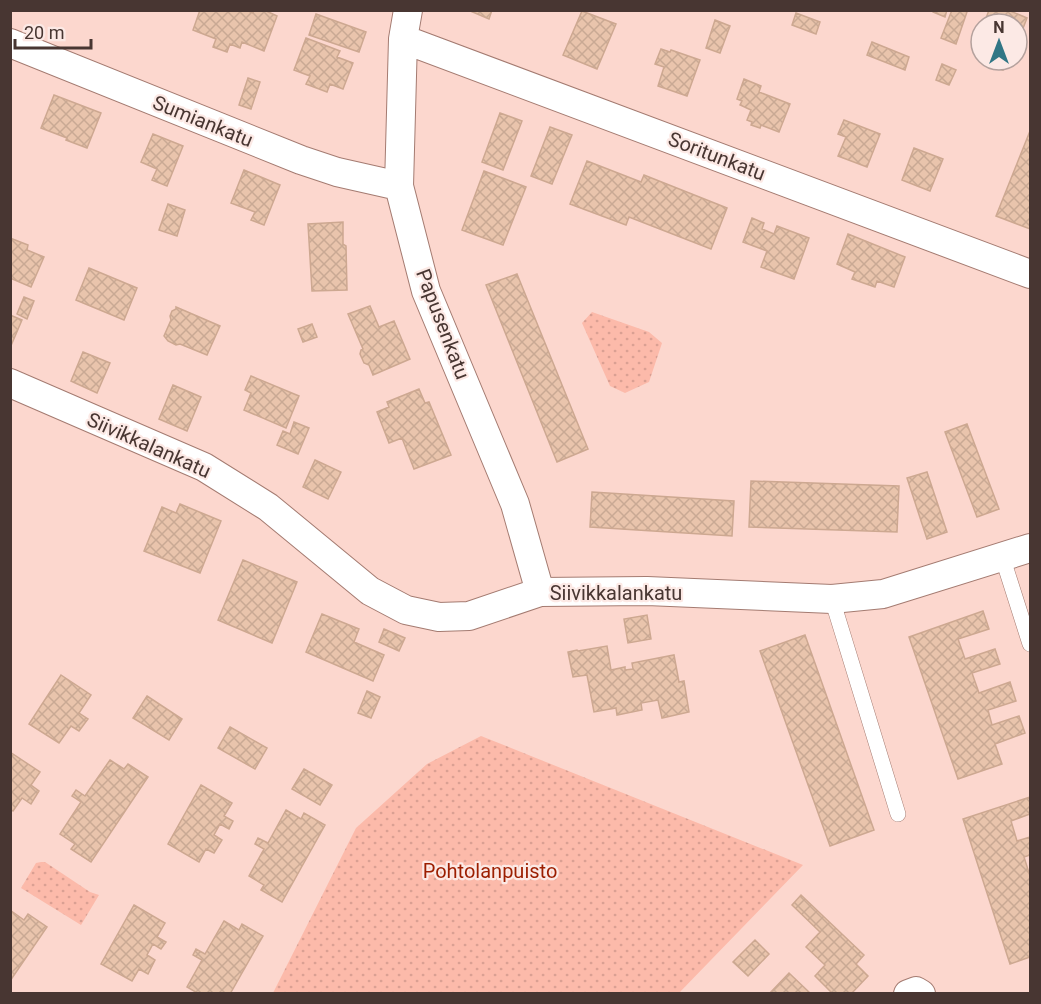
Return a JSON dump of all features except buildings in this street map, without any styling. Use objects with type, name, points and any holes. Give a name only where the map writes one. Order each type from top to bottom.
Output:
[{"type":"street","name":"Papusenkatu","points":[[408,10],[403,39],[399,186],[426,291],[515,504],[540,592]]},
{"type":"street","name":"Soritunkatu","points":[[403,39],[1030,274]]},
{"type":"street","name":"Sumiankatu","points":[[10,43],[301,160],[337,172],[399,186]]},
{"type":"street","name":"Siivikkalankatu","points":[[10,383],[204,467],[268,507],[370,591],[406,610],[438,617],[469,616],[540,592],[647,591],[832,599],[883,594],[1030,548]]},
{"type":"street","points":[[908,993],[916,991],[921,993]]},
{"type":"lane","points":[[1002,556],[1030,644]]},
{"type":"lane","points":[[832,599],[898,814]]},
{"type":"green space","points":[[592,312],[649,332],[662,343],[649,382],[625,393],[610,386],[582,323]]},
{"type":"green space","name":"Pohtolanpuisto","points":[[481,736],[803,865],[679,993],[273,993],[356,828],[427,764]]},
{"type":"green space","points":[[45,862],[90,892],[99,895],[81,925],[21,888],[36,863]]}]
